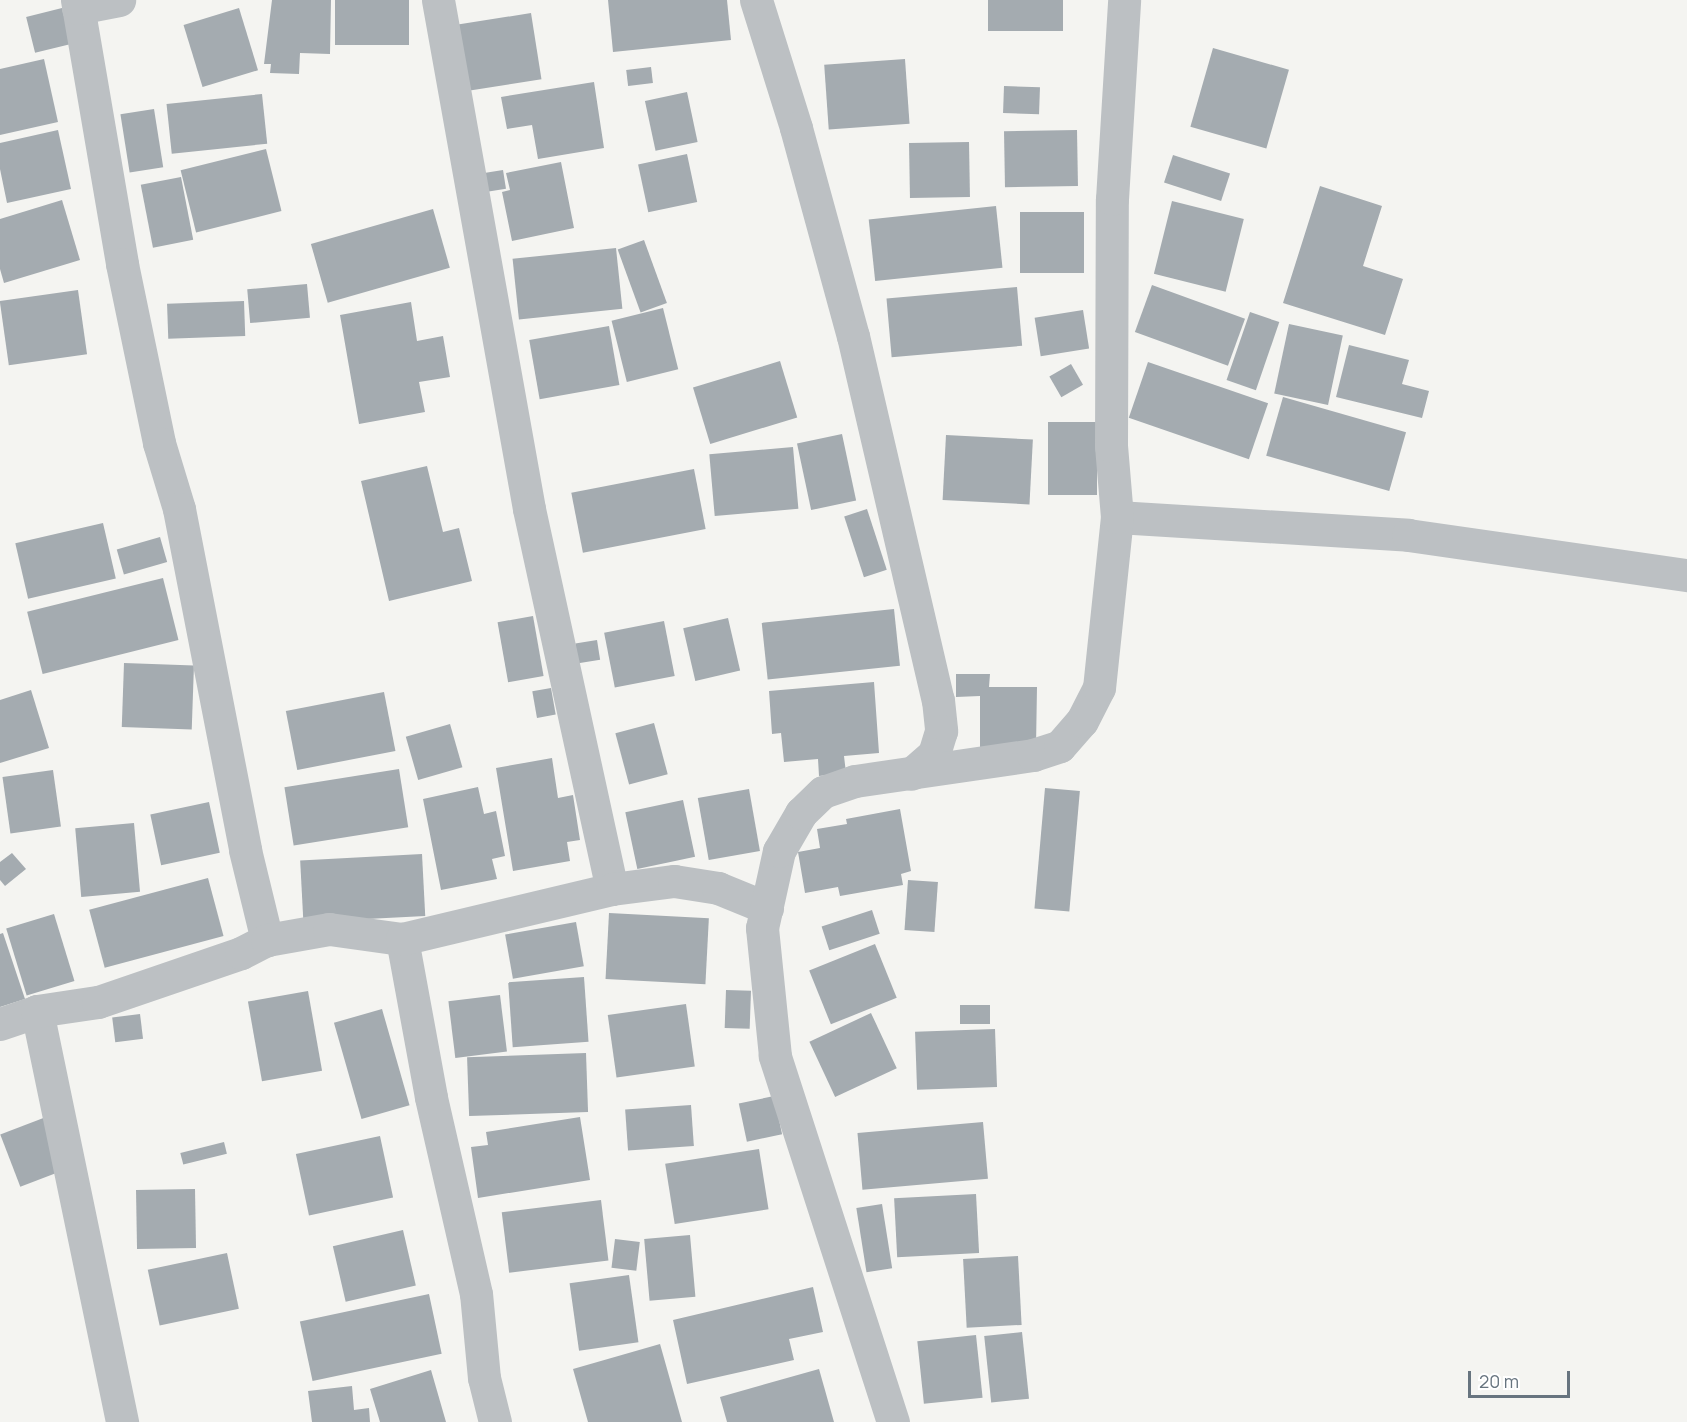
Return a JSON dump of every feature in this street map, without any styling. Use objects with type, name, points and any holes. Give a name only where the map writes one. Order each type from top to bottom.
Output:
[{"type":"street","points":[[119,0],[77,4],[122,264],[159,443],[186,542],[245,850],[267,940]]},
{"type":"street","points":[[438,0],[529,509],[612,889]]},
{"type":"street","points":[[756,0],[796,128],[853,336],[938,700],[941,731],[934,754],[911,774]]},
{"type":"street","points":[[893,1422],[775,1056],[762,947],[767,908],[779,851],[801,813],[823,792],[855,781],[1033,755],[1060,746],[1082,721],[1099,688],[1117,517],[1111,446],[1112,199],[1124,0]]},
{"type":"street","points":[[1117,517],[1408,535],[1687,575]]},
{"type":"street","points":[[0,1024],[38,1011],[98,1002],[240,953],[267,940],[329,930],[402,939],[612,889],[674,881],[718,888],[767,908]]},
{"type":"street","points":[[402,939],[431,1097],[476,1293],[484,1378],[495,1422]]},
{"type":"street","points":[[38,1011],[122,1422]]},
{"type":"building","points":[[272,0],[331,0],[330,54],[300,53],[299,74],[270,73],[271,64],[264,64]]},
{"type":"building","points":[[335,0],[409,0],[409,45],[335,45]]},
{"type":"building","points":[[608,0],[727,0],[731,40],[613,52]]},
{"type":"building","points":[[988,0],[1063,0],[1063,31],[988,31]]},
{"type":"building","points":[[62,8],[71,44],[35,53],[26,17]]},
{"type":"building","points":[[239,8],[258,70],[203,87],[184,25]]},
{"type":"building","points":[[531,13],[541,79],[468,91],[458,25]]},
{"type":"building","points":[[1213,48],[1289,70],[1266,149],[1190,127]]},
{"type":"building","points":[[44,59],[58,122],[0,135],[0,69]]},
{"type":"building","points":[[905,59],[910,124],[829,129],[824,65]]},
{"type":"building","points":[[651,67],[653,83],[628,86],[626,70]]},
{"type":"building","points":[[594,82],[604,148],[538,159],[532,125],[507,129],[501,97]]},
{"type":"building","points":[[1004,86],[1040,87],[1039,114],[1003,113]]},
{"type":"building","points":[[687,92],[698,142],[656,151],[645,101]]},
{"type":"building","points":[[262,94],[267,144],[172,154],[167,104]]},
{"type":"building","points":[[154,109],[163,167],[130,173],[120,114]]},
{"type":"building","points":[[58,130],[71,189],[7,203],[0,169],[0,143]]},
{"type":"building","points":[[1077,130],[1078,186],[1005,187],[1004,131]]},
{"type":"building","points":[[969,142],[970,197],[910,198],[909,143]]},
{"type":"building","points":[[266,149],[281,211],[196,232],[181,170]]},
{"type":"building","points":[[687,154],[697,202],[648,212],[638,164]]},
{"type":"building","points":[[1173,155],[1230,174],[1221,201],[1164,183]]},
{"type":"building","points":[[561,162],[574,228],[512,241],[502,192],[510,190],[506,173]]},
{"type":"building","points":[[503,170],[506,189],[487,192],[484,173]]},
{"type":"building","points":[[181,177],[193,240],[153,248],[141,185]]},
{"type":"building","points":[[1320,186],[1382,206],[1363,266],[1403,279],[1385,335],[1283,303]]},
{"type":"building","points":[[62,200],[80,260],[4,283],[0,269],[0,219]]},
{"type":"building","points":[[1172,201],[1244,219],[1226,292],[1154,274]]},
{"type":"building","points":[[996,206],[1002,268],[875,281],[869,219]]},
{"type":"building","points":[[433,209],[450,268],[328,303],[311,244]]},
{"type":"building","points":[[1020,212],[1084,212],[1084,273],[1020,273]]},
{"type":"building","points":[[644,240],[667,303],[641,313],[618,250]]},
{"type":"building","points":[[616,248],[622,309],[519,320],[513,259]]},
{"type":"building","points":[[307,284],[310,318],[250,323],[247,289]]},
{"type":"building","points":[[1152,285],[1245,319],[1228,366],[1135,332]]},
{"type":"building","points":[[1017,287],[1022,346],[892,357],[886,298]]},
{"type":"building","points":[[78,290],[87,354],[9,365],[0,301]]},
{"type":"building","points":[[244,301],[245,336],[168,339],[167,304]]},
{"type":"building","points":[[411,302],[417,341],[443,336],[450,377],[419,382],[425,412],[359,424],[340,315]]},
{"type":"building","points":[[663,308],[678,369],[627,382],[612,321]]},
{"type":"building","points":[[1083,310],[1089,349],[1041,356],[1035,318]]},
{"type":"building","points":[[1250,312],[1279,322],[1256,390],[1227,380]]},
{"type":"building","points":[[1289,324],[1343,335],[1328,405],[1274,393]]},
{"type":"building","points":[[609,326],[619,385],[540,399],[529,340]]},
{"type":"building","points":[[1349,345],[1409,360],[1402,384],[1429,391],[1422,418],[1336,397]]},
{"type":"building","points":[[780,361],[797,417],[710,444],[693,388]]},
{"type":"building","points":[[1148,362],[1268,403],[1249,459],[1129,418]]},
{"type":"building","points":[[1071,364],[1083,385],[1061,397],[1049,377]]},
{"type":"building","points":[[1283,397],[1406,432],[1389,491],[1266,456]]},
{"type":"building","points":[[1048,422],[1097,422],[1097,495],[1048,495]]},
{"type":"building","points":[[842,434],[856,501],[811,510],[797,444]]},
{"type":"building","points":[[946,435],[1033,440],[1029,504],[943,500]]},
{"type":"building","points":[[793,447],[798,509],[715,516],[709,454]]},
{"type":"building","points":[[427,466],[443,532],[459,528],[472,581],[389,601],[361,481]]},
{"type":"building","points":[[694,469],[706,529],[583,553],[571,493]]},
{"type":"building","points":[[867,509],[887,570],[864,577],[844,516]]},
{"type":"building","points":[[103,523],[116,579],[28,599],[15,543]]},
{"type":"building","points":[[160,537],[167,562],[124,574],[117,549]]},
{"type":"building","points":[[163,578],[178,640],[43,674],[27,612]]},
{"type":"building","points":[[894,609],[900,666],[768,680],[762,623]]},
{"type":"building","points":[[533,616],[544,676],[508,682],[498,622]]},
{"type":"building","points":[[728,618],[740,671],[695,681],[683,628]]},
{"type":"building","points":[[664,621],[675,676],[615,688],[604,633]]},
{"type":"building","points":[[597,640],[600,660],[578,663],[575,643]]},
{"type":"building","points":[[124,663],[194,665],[192,729],[122,727]]},
{"type":"building","points":[[956,674],[990,674],[989,687],[1037,687],[1036,747],[980,747],[980,696],[956,697]]},
{"type":"building","points":[[874,682],[879,753],[844,756],[846,773],[819,776],[818,759],[784,762],[781,733],[772,734],[769,691]]},
{"type":"building","points":[[551,688],[556,715],[537,718],[532,691]]},
{"type":"building","points":[[31,690],[49,748],[0,763],[0,700]]},
{"type":"building","points":[[384,692],[395,751],[297,770],[286,711]]},
{"type":"building","points":[[654,723],[668,774],[629,785],[615,733]]},
{"type":"building","points":[[450,724],[462,767],[418,780],[406,737]]},
{"type":"building","points":[[552,758],[558,798],[573,795],[580,840],[567,842],[570,861],[513,871],[496,768]]},
{"type":"building","points":[[399,769],[408,827],[294,845],[284,787]]},
{"type":"building","points":[[53,770],[61,826],[10,834],[2,777]]},
{"type":"building","points":[[478,787],[484,814],[496,811],[505,856],[492,859],[497,879],[441,890],[423,799]]},
{"type":"building","points":[[1045,788],[1080,791],[1069,912],[1034,909]]},
{"type":"building","points":[[749,789],[760,851],[709,860],[698,798]]},
{"type":"building","points":[[683,800],[695,857],[637,869],[625,812]]},
{"type":"building","points":[[209,802],[220,853],[161,865],[150,814]]},
{"type":"building","points":[[900,809],[911,871],[901,874],[903,885],[840,896],[838,887],[805,893],[798,852],[820,848],[817,829],[847,824],[846,819]]},
{"type":"building","points":[[134,823],[140,892],[81,897],[75,828]]},
{"type":"building","points":[[12,853],[26,869],[5,886],[0,880],[0,862]]},
{"type":"building","points":[[422,854],[425,916],[303,922],[300,860]]},
{"type":"building","points":[[208,878],[224,936],[105,968],[89,910]]},
{"type":"building","points":[[908,880],[938,882],[934,932],[905,930]]},
{"type":"building","points":[[872,910],[880,934],[829,950],[822,926]]},
{"type":"building","points":[[609,913],[709,918],[705,984],[606,979]]},
{"type":"building","points":[[54,914],[74,981],[27,996],[6,929]]},
{"type":"building","points":[[576,922],[584,966],[513,979],[505,935]]},
{"type":"building","points":[[3,933],[25,999],[0,1007],[0,934]]},
{"type":"building","points":[[875,944],[897,998],[831,1024],[809,971]]},
{"type":"building","points":[[584,977],[589,1042],[513,1047],[508,982]]},
{"type":"building","points":[[726,990],[751,991],[750,1029],[725,1028]]},
{"type":"building","points":[[308,991],[322,1071],[262,1081],[248,1002]]},
{"type":"building","points":[[500,995],[507,1052],[455,1058],[448,1001]]},
{"type":"building","points":[[686,1004],[695,1066],[617,1077],[608,1015]]},
{"type":"building","points":[[960,1005],[990,1005],[990,1024],[960,1024]]},
{"type":"building","points":[[382,1009],[410,1105],[362,1119],[334,1023]]},
{"type":"building","points":[[871,1013],[897,1068],[835,1097],[809,1042]]},
{"type":"building","points":[[140,1014],[143,1039],[115,1042],[112,1017]]},
{"type":"building","points":[[995,1029],[997,1087],[917,1090],[915,1032]]},
{"type":"building","points":[[586,1053],[588,1112],[469,1116],[467,1057]]},
{"type":"building","points":[[774,1096],[782,1134],[747,1142],[739,1103]]},
{"type":"building","points":[[691,1105],[694,1146],[628,1151],[625,1110]]},
{"type":"building","points":[[46,1117],[66,1169],[20,1187],[0,1135]]},
{"type":"building","points":[[580,1117],[590,1180],[478,1198],[471,1147],[488,1145],[486,1132]]},
{"type":"building","points":[[983,1122],[988,1179],[862,1190],[857,1133]]},
{"type":"building","points":[[380,1136],[393,1198],[309,1216],[296,1154]]},
{"type":"building","points":[[224,1142],[227,1154],[183,1165],[180,1153]]},
{"type":"building","points":[[759,1149],[769,1209],[675,1224],[665,1164]]},
{"type":"building","points":[[195,1189],[196,1248],[137,1249],[136,1190]]},
{"type":"building","points":[[976,1194],[979,1253],[897,1257],[894,1198]]},
{"type":"building","points":[[601,1200],[608,1261],[509,1273],[502,1212]]},
{"type":"building","points":[[882,1204],[892,1268],[866,1272],[856,1208]]},
{"type":"building","points":[[403,1230],[416,1286],[346,1302],[333,1246]]},
{"type":"building","points":[[690,1235],[695,1297],[650,1301],[644,1239]]},
{"type":"building","points":[[615,1239],[640,1242],[636,1271],[611,1268]]},
{"type":"building","points":[[227,1253],[239,1309],[160,1326],[148,1270]]},
{"type":"building","points":[[1018,1256],[1022,1325],[967,1328],[963,1259]]},
{"type":"building","points":[[629,1275],[638,1342],[579,1351],[570,1283]]},
{"type":"building","points":[[813,1287],[823,1332],[789,1339],[794,1360],[687,1384],[673,1320]]},
{"type":"building","points":[[429,1294],[442,1354],[313,1381],[300,1321]]},
{"type":"building","points":[[1022,1332],[1029,1399],[991,1403],[984,1336]]},
{"type":"building","points":[[976,1335],[983,1398],[924,1404],[917,1341]]},
{"type":"building","points":[[660,1344],[682,1422],[588,1422],[573,1369]]},
{"type":"building","points":[[819,1369],[834,1422],[727,1422],[720,1397]]},
{"type":"building","points":[[431,1370],[446,1422],[380,1422],[370,1389]]},
{"type":"building","points":[[352,1386],[354,1410],[369,1408],[370,1422],[312,1422],[308,1391]]}]
